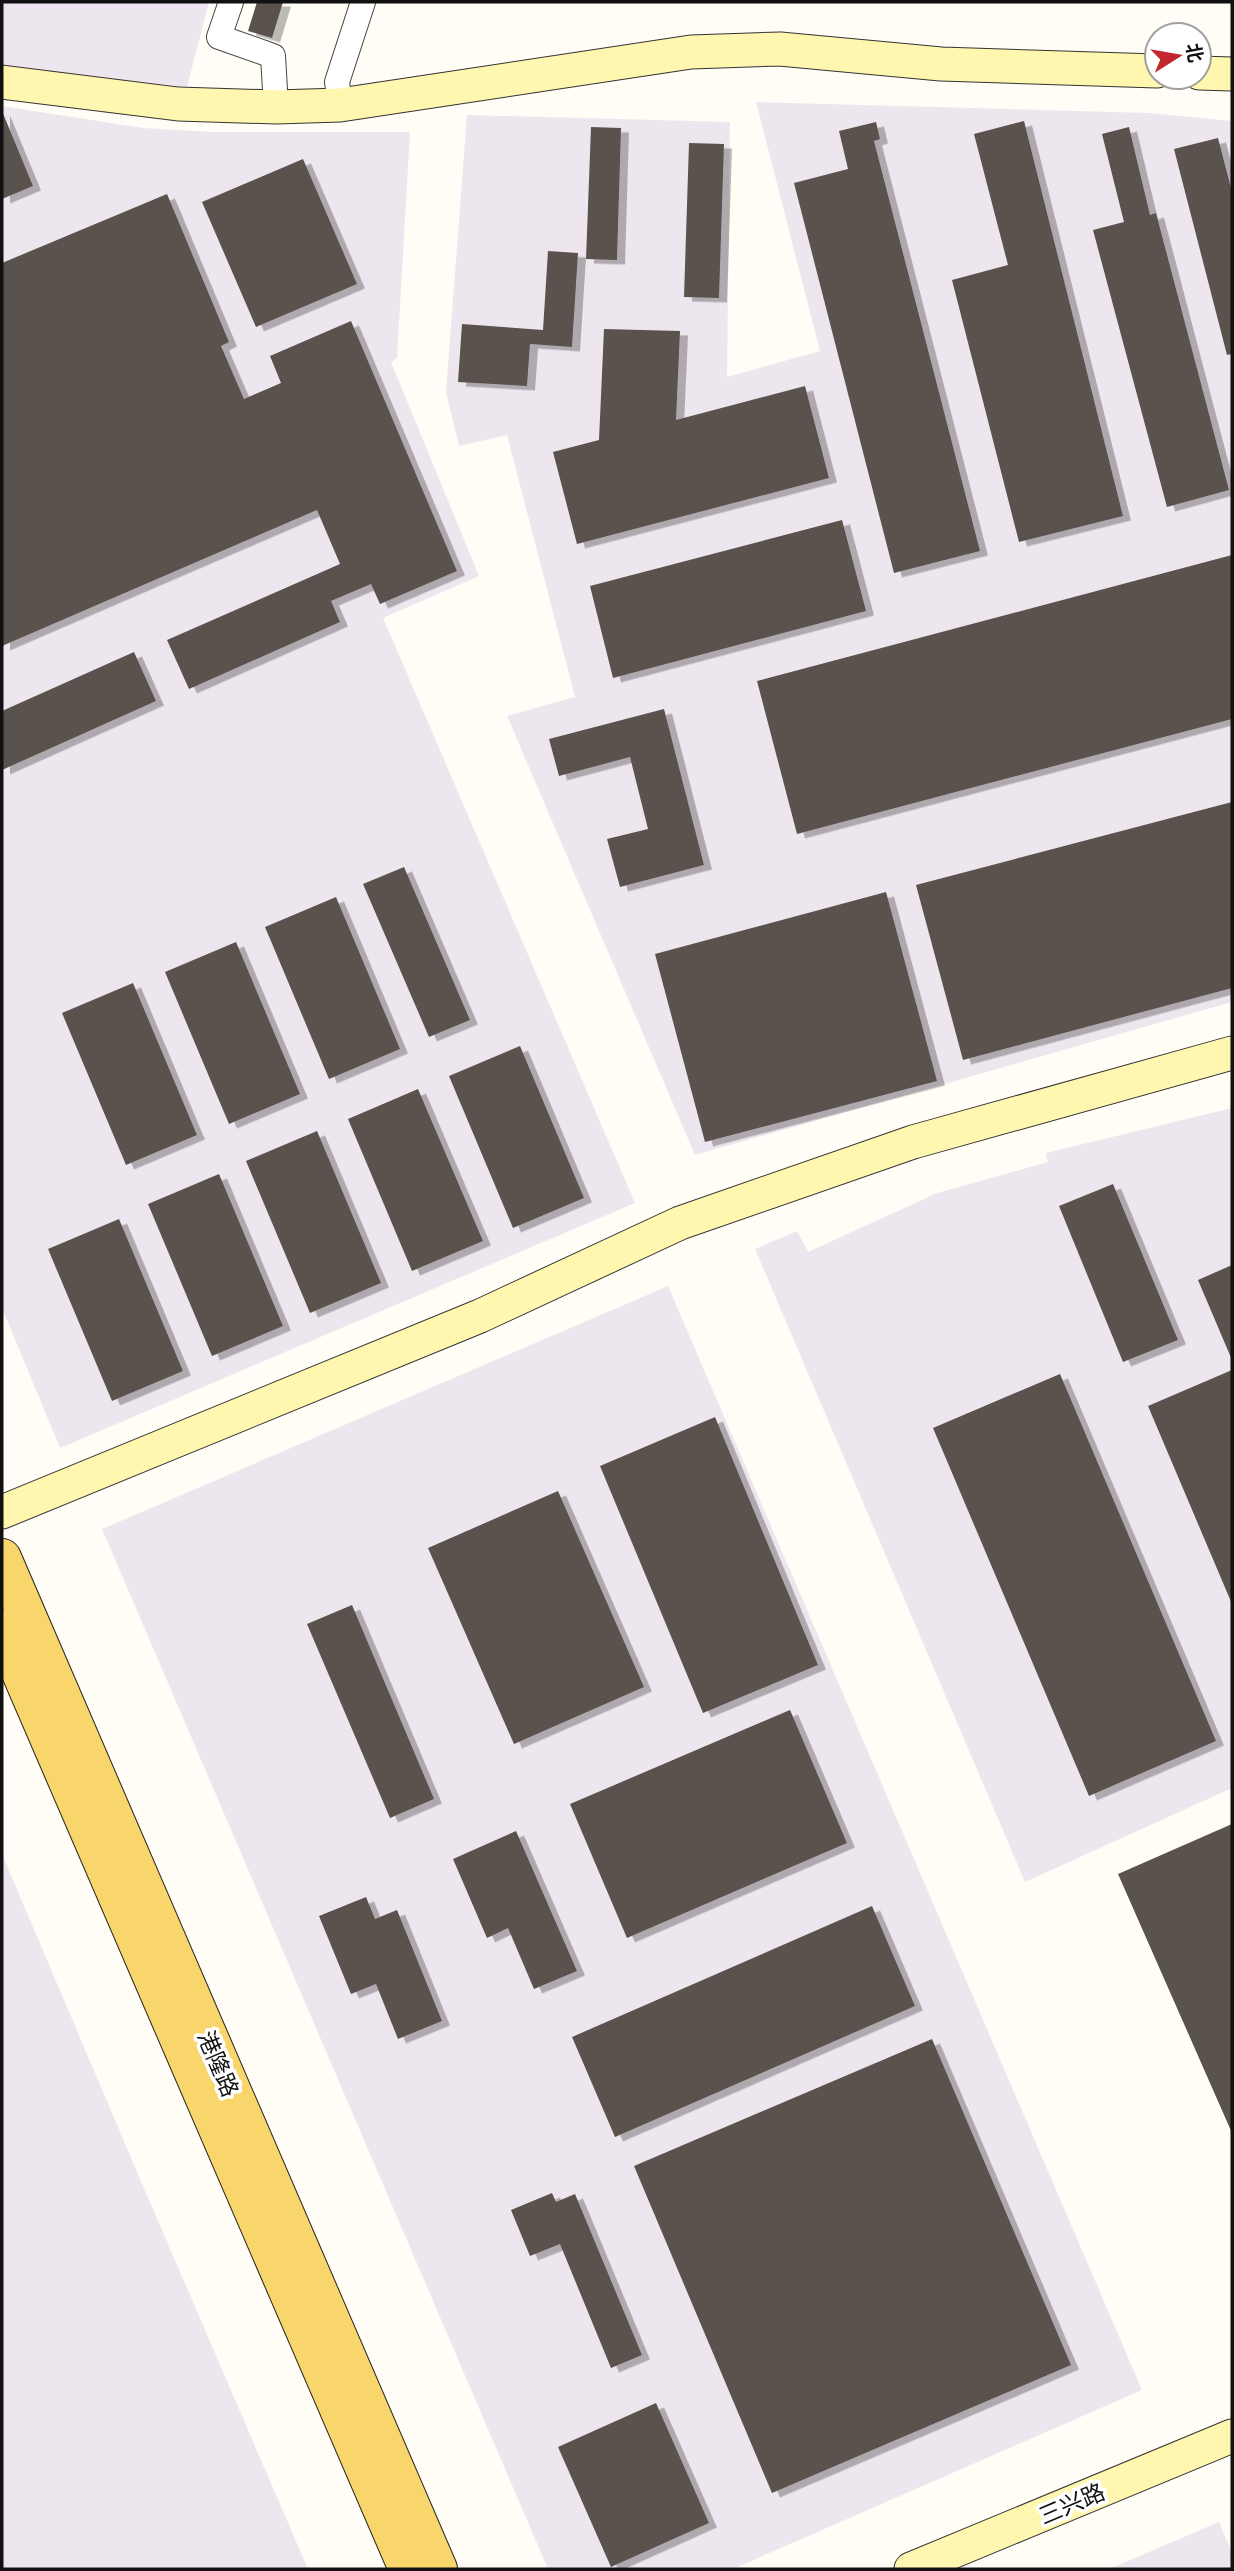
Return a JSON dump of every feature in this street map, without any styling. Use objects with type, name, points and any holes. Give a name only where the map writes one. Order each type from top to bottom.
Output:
[{"type":"main road","name":"港隆路","points":[[2,1558],[438,2569]]},
{"type":"main road","name":"港隆路","points":[[2,1629],[408,2569]]},
{"type":"street","points":[[231,2],[219,37],[273,56],[276,107]]},
{"type":"street","points":[[340,105],[337,82],[363,2]]},
{"type":"street","points":[[2,82],[178,104],[276,107],[340,105],[704,52],[780,49],[941,64],[1143,71]]},
{"type":"street","points":[[1213,73],[1232,74]]},
{"type":"street","points":[[2,1513],[480,1316],[680,1223],[913,1142],[1232,1054]]},
{"type":"street","name":"三兴路","points":[[911,2569],[1232,2437]]},
{"type":"street","name":"三兴路","points":[[964,2569],[1102,2508],[1232,2458]]},
{"type":"shaded area","points":[[2,2],[209,2],[187,87],[2,66]]},
{"type":"shaded area","points":[[756,102],[1149,113],[1232,121],[1232,1002],[695,1155],[507,716],[575,697],[507,435],[459,446],[446,392],[467,115],[730,122],[727,377],[820,351]]},
{"type":"shaded area","points":[[2,106],[143,128],[213,132],[410,132],[397,358],[391,362],[479,576],[383,618],[635,1203],[60,1448],[2,1308]]},
{"type":"shaded area","points":[[1232,1108],[1232,1788],[1025,1882],[755,1249],[797,1231],[808,1252],[937,1193],[1048,1162],[1046,1153]]},
{"type":"shaded area","points":[[668,1286],[1142,2390],[733,2569],[548,2569],[102,1529]]},
{"type":"shaded area","points":[[2,1854],[146,2193],[308,2569],[2,2569]]},
{"type":"shaded area","points":[[1219,2522],[1232,2553],[1232,2569],[1109,2569]]},
{"type":"building","points":[[257,2],[283,2],[272,38],[248,31]]},
{"type":"building","points":[[2,111],[33,186],[2,199]]},
{"type":"building","points":[[1024,121],[1123,516],[1019,542],[952,280],[1008,265],[974,134]]},
{"type":"building","points":[[876,122],[880,139],[874,141],[980,551],[894,573],[794,183],[848,169],[839,131]]},
{"type":"building","points":[[591,127],[621,128],[617,260],[586,259]]},
{"type":"building","points":[[1129,127],[1150,215],[1156,213],[1229,490],[1167,507],[1093,230],[1124,222],[1102,134]]},
{"type":"building","points":[[1218,138],[1232,192],[1232,354],[1227,355],[1174,149]]},
{"type":"building","points":[[689,143],[724,144],[719,298],[684,297]]},
{"type":"building","points":[[303,159],[357,284],[256,327],[202,202]]},
{"type":"building","points":[[167,194],[229,342],[221,346],[244,399],[281,383],[270,356],[351,321],[457,571],[380,604],[371,584],[331,601],[340,622],[189,689],[167,640],[340,564],[317,510],[2,646],[2,263]]},
{"type":"building","points":[[548,251],[578,253],[572,347],[530,344],[527,386],[458,382],[462,324],[543,330]]},
{"type":"building","points":[[604,329],[680,331],[676,420],[805,386],[829,478],[577,544],[553,452],[599,440]]},
{"type":"building","points":[[842,520],[866,611],[613,678],[590,586]]},
{"type":"building","points":[[1232,555],[1232,719],[797,834],[757,681]]},
{"type":"building","points":[[134,652],[156,701],[2,770],[2,711]]},
{"type":"building","points":[[664,709],[704,865],[620,887],[607,839],[648,829],[630,757],[559,776],[549,739]]},
{"type":"building","points":[[1232,802],[1232,988],[963,1060],[916,885]]},
{"type":"building","points":[[404,867],[470,1020],[429,1037],[363,884]]},
{"type":"building","points":[[886,892],[937,1081],[705,1142],[655,954]]},
{"type":"building","points":[[336,897],[400,1049],[329,1079],[265,927]]},
{"type":"building","points":[[236,942],[300,1094],[229,1124],[165,972]]},
{"type":"building","points":[[133,983],[197,1135],[126,1165],[62,1013]]},
{"type":"building","points":[[520,1046],[584,1198],[513,1228],[449,1076]]},
{"type":"building","points":[[418,1089],[483,1241],[412,1271],[348,1119]]},
{"type":"building","points":[[317,1131],[381,1283],[310,1313],[246,1161]]},
{"type":"building","points":[[219,1174],[283,1326],[212,1356],[148,1204]]},
{"type":"building","points":[[1113,1184],[1178,1340],[1123,1362],[1059,1206]]},
{"type":"building","points":[[119,1219],[183,1371],[112,1401],[48,1249]]},
{"type":"building","points":[[1232,1265],[1232,1360],[1198,1280]]},
{"type":"building","points":[[1232,1370],[1232,1604],[1148,1406]]},
{"type":"building","points":[[1060,1374],[1216,1741],[1089,1796],[933,1428]]},
{"type":"building","points":[[715,1417],[818,1665],[703,1713],[600,1466]]},
{"type":"building","points":[[558,1491],[644,1687],[514,1744],[428,1548]]},
{"type":"building","points":[[352,1605],[434,1799],[390,1818],[307,1624]]},
{"type":"building","points":[[790,1710],[847,1843],[627,1938],[570,1804]]},
{"type":"building","points":[[1232,1824],[1232,2133],[1118,1874]]},
{"type":"building","points":[[516,1831],[577,1971],[534,1989],[508,1928],[487,1938],[453,1859]]},
{"type":"building","points":[[366,1897],[375,1919],[397,1910],[442,2021],[398,2039],[376,1984],[351,1994],[319,1916]]},
{"type":"building","points":[[872,1906],[915,2006],[615,2137],[572,2037]]},
{"type":"building","points":[[932,2039],[1071,2365],[772,2493],[634,2166]]},
{"type":"building","points":[[552,2193],[556,2202],[575,2194],[642,2355],[611,2368],[560,2244],[530,2256],[511,2210]]},
{"type":"building","points":[[656,2403],[709,2523],[611,2567],[558,2447]]}]
